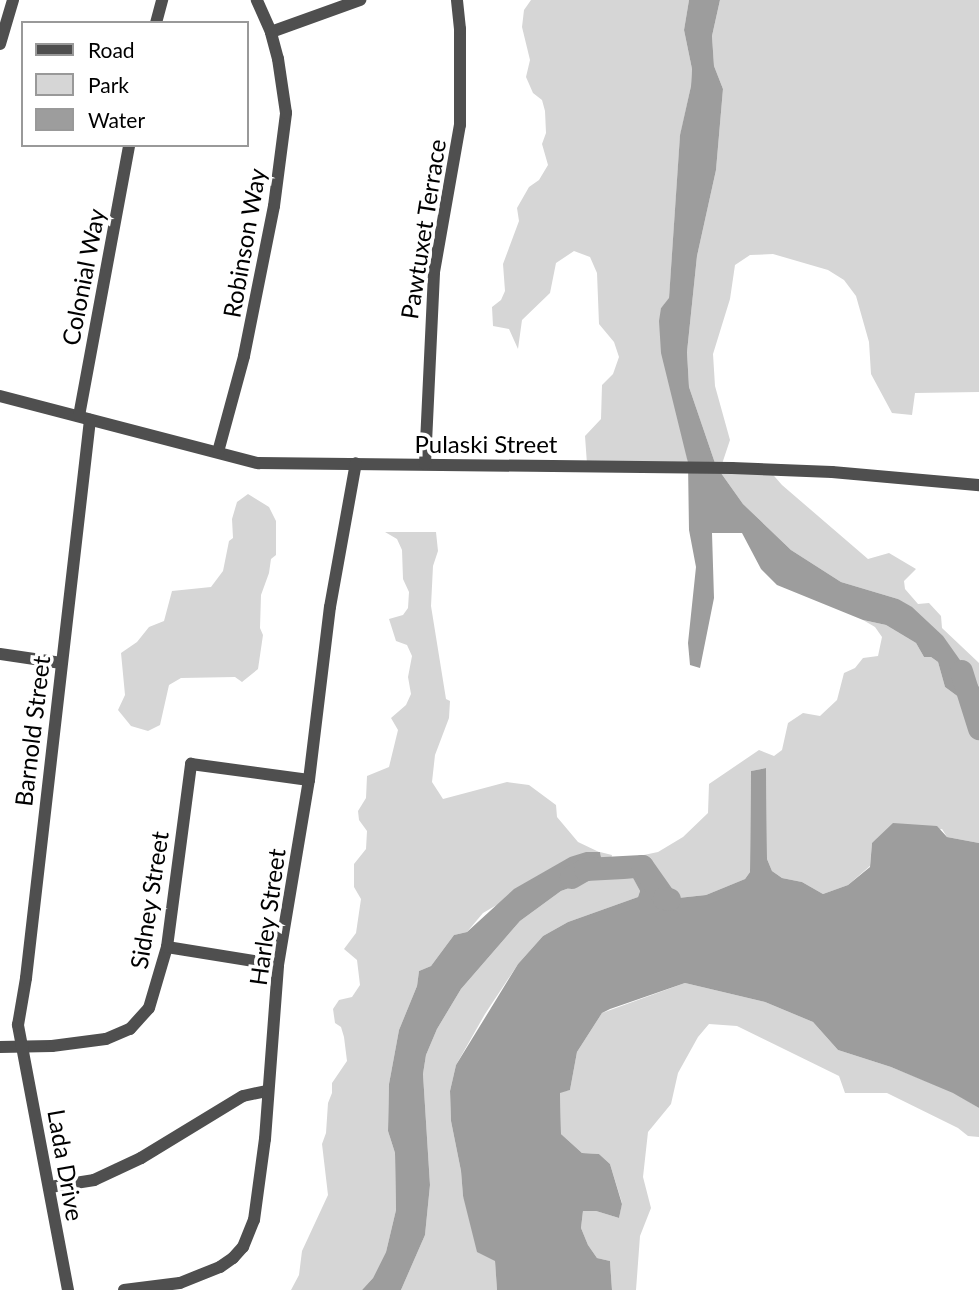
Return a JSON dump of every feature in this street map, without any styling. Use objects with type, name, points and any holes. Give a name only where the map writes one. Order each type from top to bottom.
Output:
[{"type":"street","points":[[0,44],[13,0]]},
{"type":"street","points":[[157,21],[162,0]]},
{"type":"street","name":"Robinson Way","points":[[218,452],[244,356],[282,148],[284,88],[271,32],[257,0]]},
{"type":"street","points":[[271,32],[360,0]]},
{"type":"street","name":"Pawtuxet Terrace","points":[[425,464],[433,272],[460,125],[460,29],[457,0]]},
{"type":"street","name":"Colonial Way","points":[[85,418],[129,147]]},
{"type":"street","name":"Pulaski Street","points":[[0,396],[258,463],[732,468],[832,472],[979,485]]},
{"type":"street","name":"Barnold Street","points":[[21,1047],[18,1025],[26,978],[61,663],[85,418]]},
{"type":"street","name":"Harley Street","points":[[124,1290],[196,1279],[233,1258],[243,1247],[257,1206],[278,965],[309,780],[330,607],[356,463]]},
{"type":"street","points":[[0,654],[61,663]]},
{"type":"street","name":"Sidney Street","points":[[0,1047],[82,1044],[106,1039],[131,1029],[149,1008],[167,947],[191,764],[309,780]]},
{"type":"street","points":[[167,947],[278,965]]},
{"type":"street","name":"Lada Drive","points":[[21,1047],[68,1290]]},
{"type":"street","points":[[50,1187],[94,1180],[141,1158],[243,1096],[268,1091]]},
{"type":"green space","points":[[531,0],[689,0],[684,30],[692,69],[691,86],[680,136],[669,299],[661,308],[688,463],[587,464],[585,436],[601,419],[602,385],[613,374],[619,357],[614,342],[599,324],[597,273],[590,257],[574,251],[556,263],[550,293],[522,320],[518,349],[509,329],[493,326],[492,307],[501,300],[505,291],[503,264],[519,221],[517,208],[529,187],[539,180],[548,165],[542,144],[546,133],[545,111],[542,100],[533,93],[526,77],[530,60],[522,27],[524,10]]},
{"type":"green space","points":[[720,0],[979,0],[979,392],[915,393],[912,415],[892,413],[871,374],[869,342],[856,296],[844,280],[828,270],[773,254],[750,255],[735,265],[730,299],[713,354],[715,386],[730,440],[721,467],[768,469],[782,485],[868,559],[889,553],[916,569],[904,581],[905,589],[918,604],[929,603],[941,616],[942,628],[979,663],[979,687],[898,599],[841,582],[791,550],[743,504],[716,466],[689,387],[687,352],[697,256],[716,170],[723,89],[714,66],[712,36]]},
{"type":"green space","points":[[248,494],[269,507],[276,521],[276,555],[271,559],[261,595],[260,628],[263,635],[258,669],[242,682],[235,677],[181,678],[169,685],[160,725],[148,731],[131,726],[118,710],[125,695],[121,653],[137,642],[149,627],[164,621],[172,591],[211,587],[223,571],[229,541],[233,538],[232,519],[237,502]]},
{"type":"green space","points":[[385,532],[436,532],[438,551],[433,566],[431,606],[446,699],[450,701],[449,718],[435,755],[432,782],[443,799],[507,782],[529,785],[556,805],[557,817],[578,842],[599,852],[586,853],[483,913],[467,932],[454,935],[431,966],[419,971],[417,986],[399,1030],[389,1084],[388,1131],[395,1153],[396,1210],[386,1252],[373,1278],[362,1290],[291,1290],[299,1275],[302,1251],[328,1195],[322,1144],[326,1133],[332,1083],[347,1061],[344,1037],[341,1027],[335,1023],[333,1009],[339,1000],[352,997],[360,985],[357,960],[344,949],[356,933],[361,899],[354,887],[354,864],[366,849],[367,831],[359,820],[358,811],[366,798],[367,776],[389,767],[398,730],[391,718],[406,705],[411,694],[408,677],[412,656],[407,645],[396,641],[389,619],[403,615],[408,608],[409,592],[403,579],[402,550],[397,539]]},
{"type":"green space","points":[[863,620],[886,625],[916,643],[924,657],[931,657],[938,662],[945,687],[964,701],[979,699],[979,843],[947,837],[942,829],[872,843],[870,866],[848,885],[823,894],[802,882],[782,878],[772,871],[767,859],[766,768],[751,771],[750,872],[745,879],[706,895],[678,898],[663,891],[637,864],[639,856],[658,852],[683,837],[708,813],[709,784],[759,750],[774,756],[782,750],[788,723],[803,713],[820,716],[837,700],[844,673],[855,668],[863,658],[878,656],[882,637],[875,627]]},
{"type":"green space","points":[[600,852],[612,855],[608,873],[612,878],[634,879],[640,891],[638,897],[568,922],[543,936],[518,964],[456,1065],[450,1091],[451,1121],[463,1196],[495,1260],[497,1290],[401,1290],[425,1235],[430,1185],[423,1074],[426,1055],[437,1029],[461,989],[520,921],[561,891],[597,878],[602,862]]},
{"type":"green space","points":[[685,983],[765,1002],[813,1022],[838,1050],[891,1067],[953,1092],[979,1108],[979,1137],[968,1136],[958,1128],[887,1093],[845,1093],[839,1076],[737,1026],[709,1024],[698,1037],[678,1073],[671,1104],[648,1132],[643,1177],[651,1208],[640,1236],[636,1290],[612,1290],[610,1261],[597,1258],[581,1228],[583,1211],[596,1211],[619,1218],[622,1203],[610,1164],[599,1154],[582,1153],[561,1134],[560,1092],[570,1090],[577,1052],[602,1013]]},
{"type":"water","points":[[689,0],[720,0],[712,36],[714,66],[723,89],[716,170],[697,256],[687,352],[689,387],[716,466],[743,504],[791,550],[841,582],[898,599],[912,607],[943,636],[979,687],[979,699],[964,701],[945,687],[938,662],[931,657],[924,657],[916,643],[886,625],[863,620],[777,585],[761,569],[742,533],[712,533],[714,598],[700,668],[690,665],[688,643],[696,567],[689,530],[688,463],[661,353],[659,321],[661,308],[669,298],[680,135],[691,86],[692,69],[684,30]]},
{"type":"water","points":[[766,768],[767,859],[772,871],[782,878],[802,882],[823,894],[848,885],[870,867],[872,843],[893,823],[937,826],[947,837],[979,843],[979,1108],[953,1093],[891,1067],[838,1050],[813,1022],[765,1002],[685,983],[610,1009],[602,1013],[577,1052],[570,1090],[560,1093],[561,1134],[582,1153],[599,1154],[610,1164],[622,1204],[619,1218],[596,1211],[583,1211],[581,1228],[597,1258],[610,1261],[612,1290],[497,1290],[495,1261],[477,1252],[463,1196],[451,1121],[450,1091],[456,1065],[518,964],[543,936],[568,922],[638,897],[640,891],[632,876],[632,862],[663,891],[678,898],[706,895],[745,879],[750,872],[751,771]]},
{"type":"water","points":[[586,852],[600,852],[602,862],[597,878],[561,891],[520,921],[461,989],[437,1029],[426,1055],[423,1074],[430,1185],[425,1235],[401,1290],[362,1290],[373,1278],[386,1252],[396,1210],[395,1153],[388,1131],[389,1084],[399,1030],[417,986],[419,971],[431,966],[454,935],[467,932],[514,889],[570,857]]},
{"type":"waterway","points":[[961,671],[979,728]]},
{"type":"waterway","points":[[571,877],[585,869],[642,866],[664,898],[669,899]]}]
